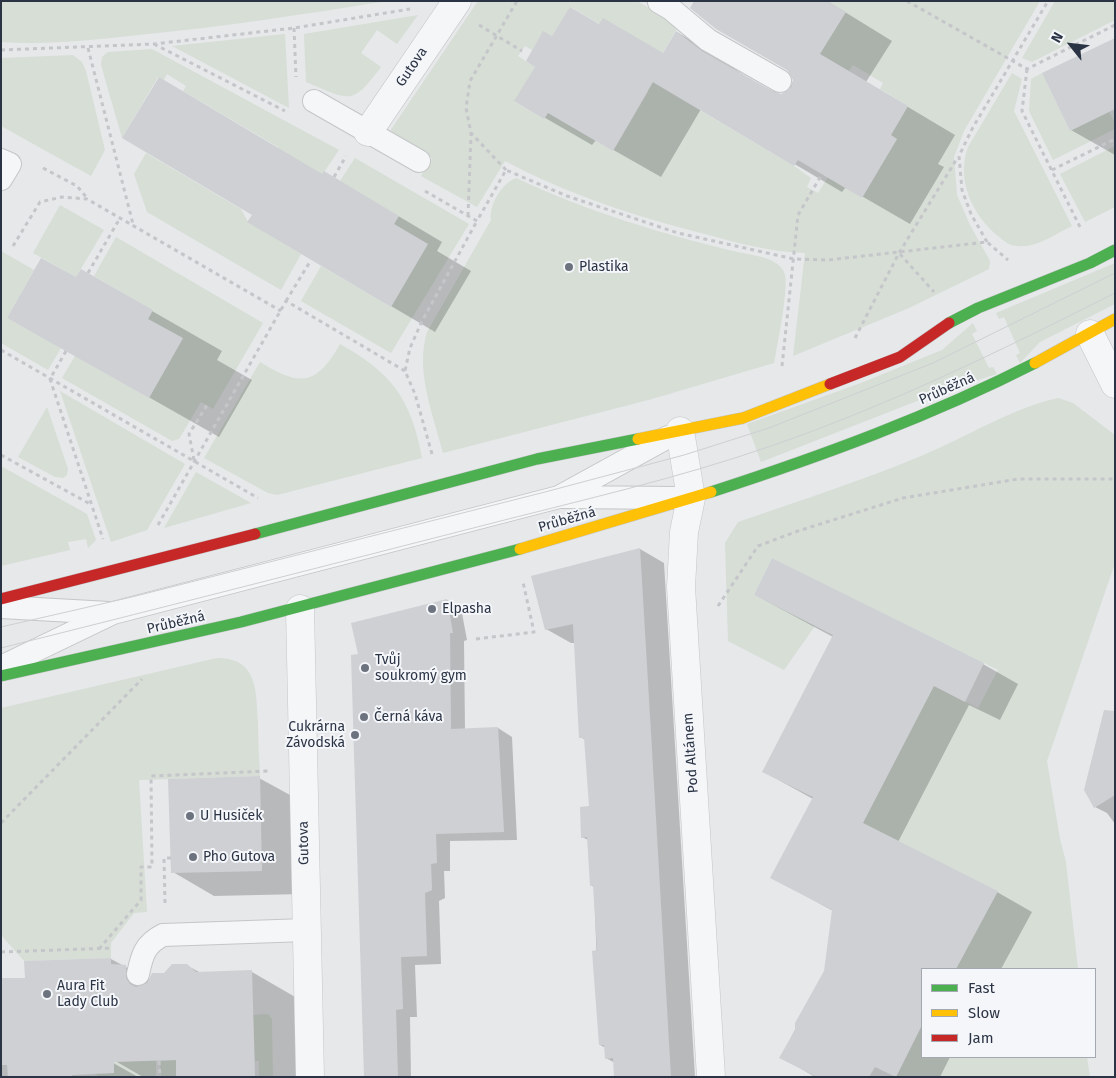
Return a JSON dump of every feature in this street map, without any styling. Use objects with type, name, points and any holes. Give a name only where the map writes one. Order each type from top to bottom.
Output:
[{"type":"main road","points":[[1,599],[125,569],[537,459],[743,418],[900,357],[955,319],[1090,263],[1115,250]]},
{"type":"main road","name":"Průběžná","points":[[1,676],[300,609],[556,539],[691,498],[866,440],[941,409],[1010,377],[1115,319]]},
{"type":"street","name":"Gutova","points":[[359,140],[457,1]]},
{"type":"street","points":[[1090,334],[1115,384]]},
{"type":"street","name":"Pod Altánem","points":[[680,431],[691,498],[684,532],[681,587],[711,1077]]},
{"type":"street","name":"Gutova","points":[[300,609],[310,1077]]},
{"type":"lane","points":[[658,1],[671,9],[708,40],[780,81]]},
{"type":"lane","points":[[314,102],[359,140],[419,161]]},
{"type":"lane","points":[[1,160],[10,164],[1,179]]},
{"type":"lane","points":[[1,667],[112,613],[559,497],[680,431]]},
{"type":"lane","points":[[559,497],[691,498]]},
{"type":"lane","points":[[1,607],[112,613]]},
{"type":"lane","points":[[138,974],[142,953],[151,941],[163,935],[306,930]]},
{"type":"path","points":[[468,216],[471,133],[466,108],[470,81],[517,1]]},
{"type":"path","points":[[907,1],[1027,69]]},
{"type":"path","points":[[853,340],[899,253],[959,156],[972,129],[1048,1]]},
{"type":"path","points":[[1,50],[154,44],[294,28],[411,9]]},
{"type":"path","points":[[1027,69],[1115,25]]},
{"type":"path","points":[[294,28],[296,78]]},
{"type":"path","points":[[486,30],[522,51]]},
{"type":"path","points":[[154,44],[288,113]]},
{"type":"path","points":[[88,48],[134,224]]},
{"type":"path","points":[[1027,69],[1022,111],[1082,232]]},
{"type":"path","points":[[471,133],[506,170],[567,196],[678,233],[794,259],[828,260],[987,242]]},
{"type":"path","points":[[1052,170],[1115,138]]},
{"type":"path","points":[[334,177],[359,140]]},
{"type":"path","points":[[959,156],[962,190],[971,214],[987,242],[1015,266]]},
{"type":"path","points":[[44,168],[77,186],[87,199],[134,224],[281,311]]},
{"type":"path","points":[[433,457],[415,394],[405,371],[410,348],[422,321],[506,170]]},
{"type":"path","points":[[782,370],[798,215],[822,174]]},
{"type":"path","points":[[418,187],[477,221]]},
{"type":"path","points":[[13,246],[40,202],[62,197],[87,199]]},
{"type":"path","points":[[88,273],[120,218]]},
{"type":"path","points":[[899,253],[937,296]]},
{"type":"path","points":[[154,533],[310,260]]},
{"type":"path","points":[[286,301],[405,371]]},
{"type":"path","points":[[1,350],[259,499]]},
{"type":"path","points":[[66,351],[50,378],[104,542]]},
{"type":"path","points":[[194,460],[189,434],[207,405]]},
{"type":"path","points":[[1,455],[92,505]]},
{"type":"path","points":[[718,606],[758,546],[798,531],[903,498],[1008,480],[1115,479]]},
{"type":"path","points":[[476,639],[534,632],[521,577]]},
{"type":"path","points":[[1,824],[141,682],[144,674]]},
{"type":"path","points":[[99,949],[142,900],[141,867],[152,866],[151,776],[273,771]]},
{"type":"path","points":[[165,911],[164,858],[171,858]]},
{"type":"path","points":[[1,952],[112,948],[119,941]]},
{"type":"path","points":[[159,1061],[160,1077]]},
{"type":"shaded area","points":[[1,1],[388,1],[201,28],[87,40],[35,43],[1,42]]},
{"type":"shaded area","points":[[478,1],[637,1],[679,25],[659,59],[571,7],[552,36],[543,32],[532,50],[525,46],[518,56],[535,67],[515,102],[544,119],[548,113],[613,151],[648,92],[642,88],[647,79],[794,166],[811,178],[807,187],[818,193],[828,177],[862,198],[897,139],[891,135],[908,106],[880,89],[883,83],[853,65],[849,71],[820,54],[827,1],[1040,1],[964,131],[954,157],[957,195],[970,225],[990,261],[989,269],[909,308],[793,356],[805,253],[754,247],[654,220],[578,194],[505,161],[477,207],[421,176],[432,158],[390,131]]},
{"type":"shaded area","points":[[1055,1],[1115,1],[1115,20],[1032,62],[1022,58]]},
{"type":"shaded area","points":[[418,15],[397,44],[377,30],[361,53],[381,67],[363,89],[356,94],[341,96],[306,82],[304,34]]},
{"type":"shaded area","points":[[285,34],[289,108],[172,46]]},
{"type":"shaded area","points":[[152,49],[339,150],[318,181],[284,161],[278,147],[183,91],[186,86],[167,74],[164,80],[158,77],[122,138],[101,65],[102,57],[108,52]]},
{"type":"shaded area","points":[[73,55],[82,62],[86,71],[105,150],[91,176],[1,126],[1,58]]},
{"type":"shaded area","points":[[1012,73],[1022,79],[1014,111],[1072,226],[1039,243],[1025,246],[1012,245],[1005,241],[981,218],[969,196],[965,184],[964,171],[968,147]]},
{"type":"shaded area","points":[[1042,73],[1070,131],[1109,112],[1115,123],[1115,129],[1053,160],[1029,111],[1031,79]]},
{"type":"shaded area","points":[[1115,146],[1115,207],[1085,222],[1060,174]]},
{"type":"shaded area","points":[[146,153],[241,209],[248,222],[301,254],[281,290],[147,212],[134,174]]},
{"type":"shaded area","points":[[355,158],[469,224],[391,353],[301,301],[321,266],[391,307],[428,244],[394,224],[399,216],[340,181]]},
{"type":"shaded area","points":[[516,178],[570,201],[625,221],[776,263],[784,272],[785,289],[774,363],[652,399],[443,453],[430,408],[424,377],[424,347],[427,332],[491,220],[492,208],[497,196],[505,185]]},
{"type":"shaded area","points":[[60,205],[104,230],[76,277],[33,253]]},
{"type":"shaded area","points":[[116,237],[263,323],[213,409],[201,402],[179,439],[172,441],[62,378],[75,356],[149,398],[183,339],[148,319],[153,310],[94,276]]},
{"type":"shaded area","points":[[1,251],[34,270],[7,318],[61,348],[48,370],[1,343]]},
{"type":"shaded area","points":[[1115,263],[1115,304],[1040,342],[1020,363],[1016,355],[1020,353],[1004,317],[999,319],[996,313]]},
{"type":"shaded area","points":[[973,323],[977,331],[972,334],[989,368],[993,367],[997,374],[940,392],[761,462],[747,424],[861,383],[942,350]]},
{"type":"shaded area","points":[[340,344],[373,366],[386,377],[396,390],[412,419],[422,458],[277,495],[268,493],[204,458],[260,362],[286,375],[306,378],[323,368]]},
{"type":"shaded area","points":[[60,391],[185,464],[147,530],[111,542]]},
{"type":"shaded area","points":[[1058,398],[1073,403],[1115,435],[1115,563],[1047,761],[1060,839],[1066,862],[1078,968],[957,968],[998,891],[841,812],[900,669],[978,708],[998,670],[772,558],[754,595],[815,626],[784,670],[728,641],[725,543],[738,522],[830,491],[898,465],[938,449],[1006,416]]},
{"type":"shaded area","points":[[47,407],[68,469],[67,475],[63,478],[55,477],[18,457]]},
{"type":"shaded area","points":[[1,466],[87,514],[96,540],[88,548],[86,539],[68,542],[70,550],[1,566]]},
{"type":"shaded area","points":[[196,472],[251,503],[164,528]]},
{"type":"shaded area","points":[[217,658],[230,659],[240,664],[252,678],[257,699],[260,776],[139,780],[147,912],[134,913],[111,943],[111,958],[24,961],[1,935],[1,708]]},
{"type":"shaded area","points":[[268,1014],[272,1019],[273,1077],[259,1077],[259,1061],[255,1061],[253,1015]]},
{"type":"shaded area","points":[[921,1027],[921,1058],[1087,1058],[1090,1077],[896,1077]]},
{"type":"shaded area","points":[[156,1060],[156,1077],[100,1077],[95,1074],[114,1073],[114,1062]]},
{"type":"shaded area","points":[[176,1060],[176,1077],[161,1077],[160,1061]]},
{"type":"building","points":[[694,1],[827,1],[846,12],[820,54],[908,106],[891,135],[897,139],[862,198],[798,160],[794,166],[653,82],[613,151],[548,113],[544,119],[514,101],[535,67],[526,61],[543,31],[552,36],[570,7],[599,24],[603,18],[663,53],[676,31],[702,51],[774,92],[781,94],[791,88],[793,80],[787,70],[716,29],[690,8]]},
{"type":"building","points":[[1115,38],[1115,109],[1070,131],[1042,73]]},
{"type":"building","points":[[159,77],[322,174],[324,171],[399,216],[394,224],[428,244],[391,307],[247,222],[252,215],[122,138]]},
{"type":"building","points":[[41,258],[76,277],[81,269],[153,310],[148,319],[183,338],[149,398],[7,318]]},
{"type":"building","points":[[640,548],[671,1077],[614,1077],[613,1058],[605,1059],[604,1045],[599,1045],[592,951],[597,950],[593,885],[590,886],[587,837],[581,838],[580,807],[589,806],[584,738],[579,738],[573,624],[545,630],[531,576]]},
{"type":"building","points":[[772,558],[984,663],[965,702],[934,686],[863,823],[998,891],[957,968],[921,968],[921,1027],[896,1077],[875,1067],[869,1077],[817,1077],[779,1058],[795,1030],[795,1023],[824,971],[832,910],[770,878],[813,797],[762,772],[833,635],[754,595]]},
{"type":"building","points":[[447,599],[453,633],[450,633],[451,729],[498,727],[504,832],[436,834],[437,863],[431,864],[432,890],[425,893],[427,956],[401,957],[403,1009],[396,1010],[398,1077],[364,1077],[351,655],[358,654],[351,623]]},
{"type":"building","points":[[1104,710],[1115,711],[1115,795],[1094,808],[1084,790]]},
{"type":"building","points":[[260,776],[262,871],[171,873],[168,779]]},
{"type":"building","points":[[111,958],[111,964],[126,965],[126,978],[130,984],[136,987],[147,983],[152,973],[164,973],[172,964],[187,964],[196,972],[252,970],[255,1077],[176,1077],[176,1060],[114,1062],[114,1073],[72,1075],[72,1077],[8,1077],[7,1065],[1,1065],[1,978],[25,978],[24,961]]},
{"type":"tram line","points":[[1,627],[132,597],[545,492],[684,455],[769,428],[933,363],[1115,273]]},
{"type":"tram line","points":[[1,648],[627,489],[735,458],[815,430],[902,395],[988,356],[1115,293]]},
{"type":"traffic: fast","points":[[949,323],[978,308],[1090,263],[1115,250]]},
{"type":"traffic: fast","points":[[711,492],[876,434],[916,418],[1035,363]]},
{"type":"traffic: fast","points":[[255,534],[537,459],[638,439]]},
{"type":"traffic: fast","points":[[1,676],[241,622],[520,549]]},
{"type":"traffic: slow","points":[[1035,363],[1115,319]]},
{"type":"traffic: slow","points":[[638,439],[743,418],[830,384]]},
{"type":"traffic: slow","points":[[520,549],[711,492]]},
{"type":"traffic: jam","points":[[830,384],[900,357],[949,323]]},
{"type":"traffic: jam","points":[[1,599],[255,534]]},
{"type":"place","name":"Plastika","points":[[569,267]]},
{"type":"place","name":"Elpasha","points":[[432,609]]},
{"type":"place","name":"Tvůj soukromý gym","points":[[365,668]]},
{"type":"place","name":"Černá káva","points":[[364,717]]},
{"type":"place","name":"Cukrárna Závodská","points":[[355,735]]},
{"type":"place","name":"U Husiček","points":[[190,816]]},
{"type":"place","name":"Pho Gutova","points":[[193,857]]},
{"type":"place","name":"Aura Fit Lady Club","points":[[47,994]]}]
